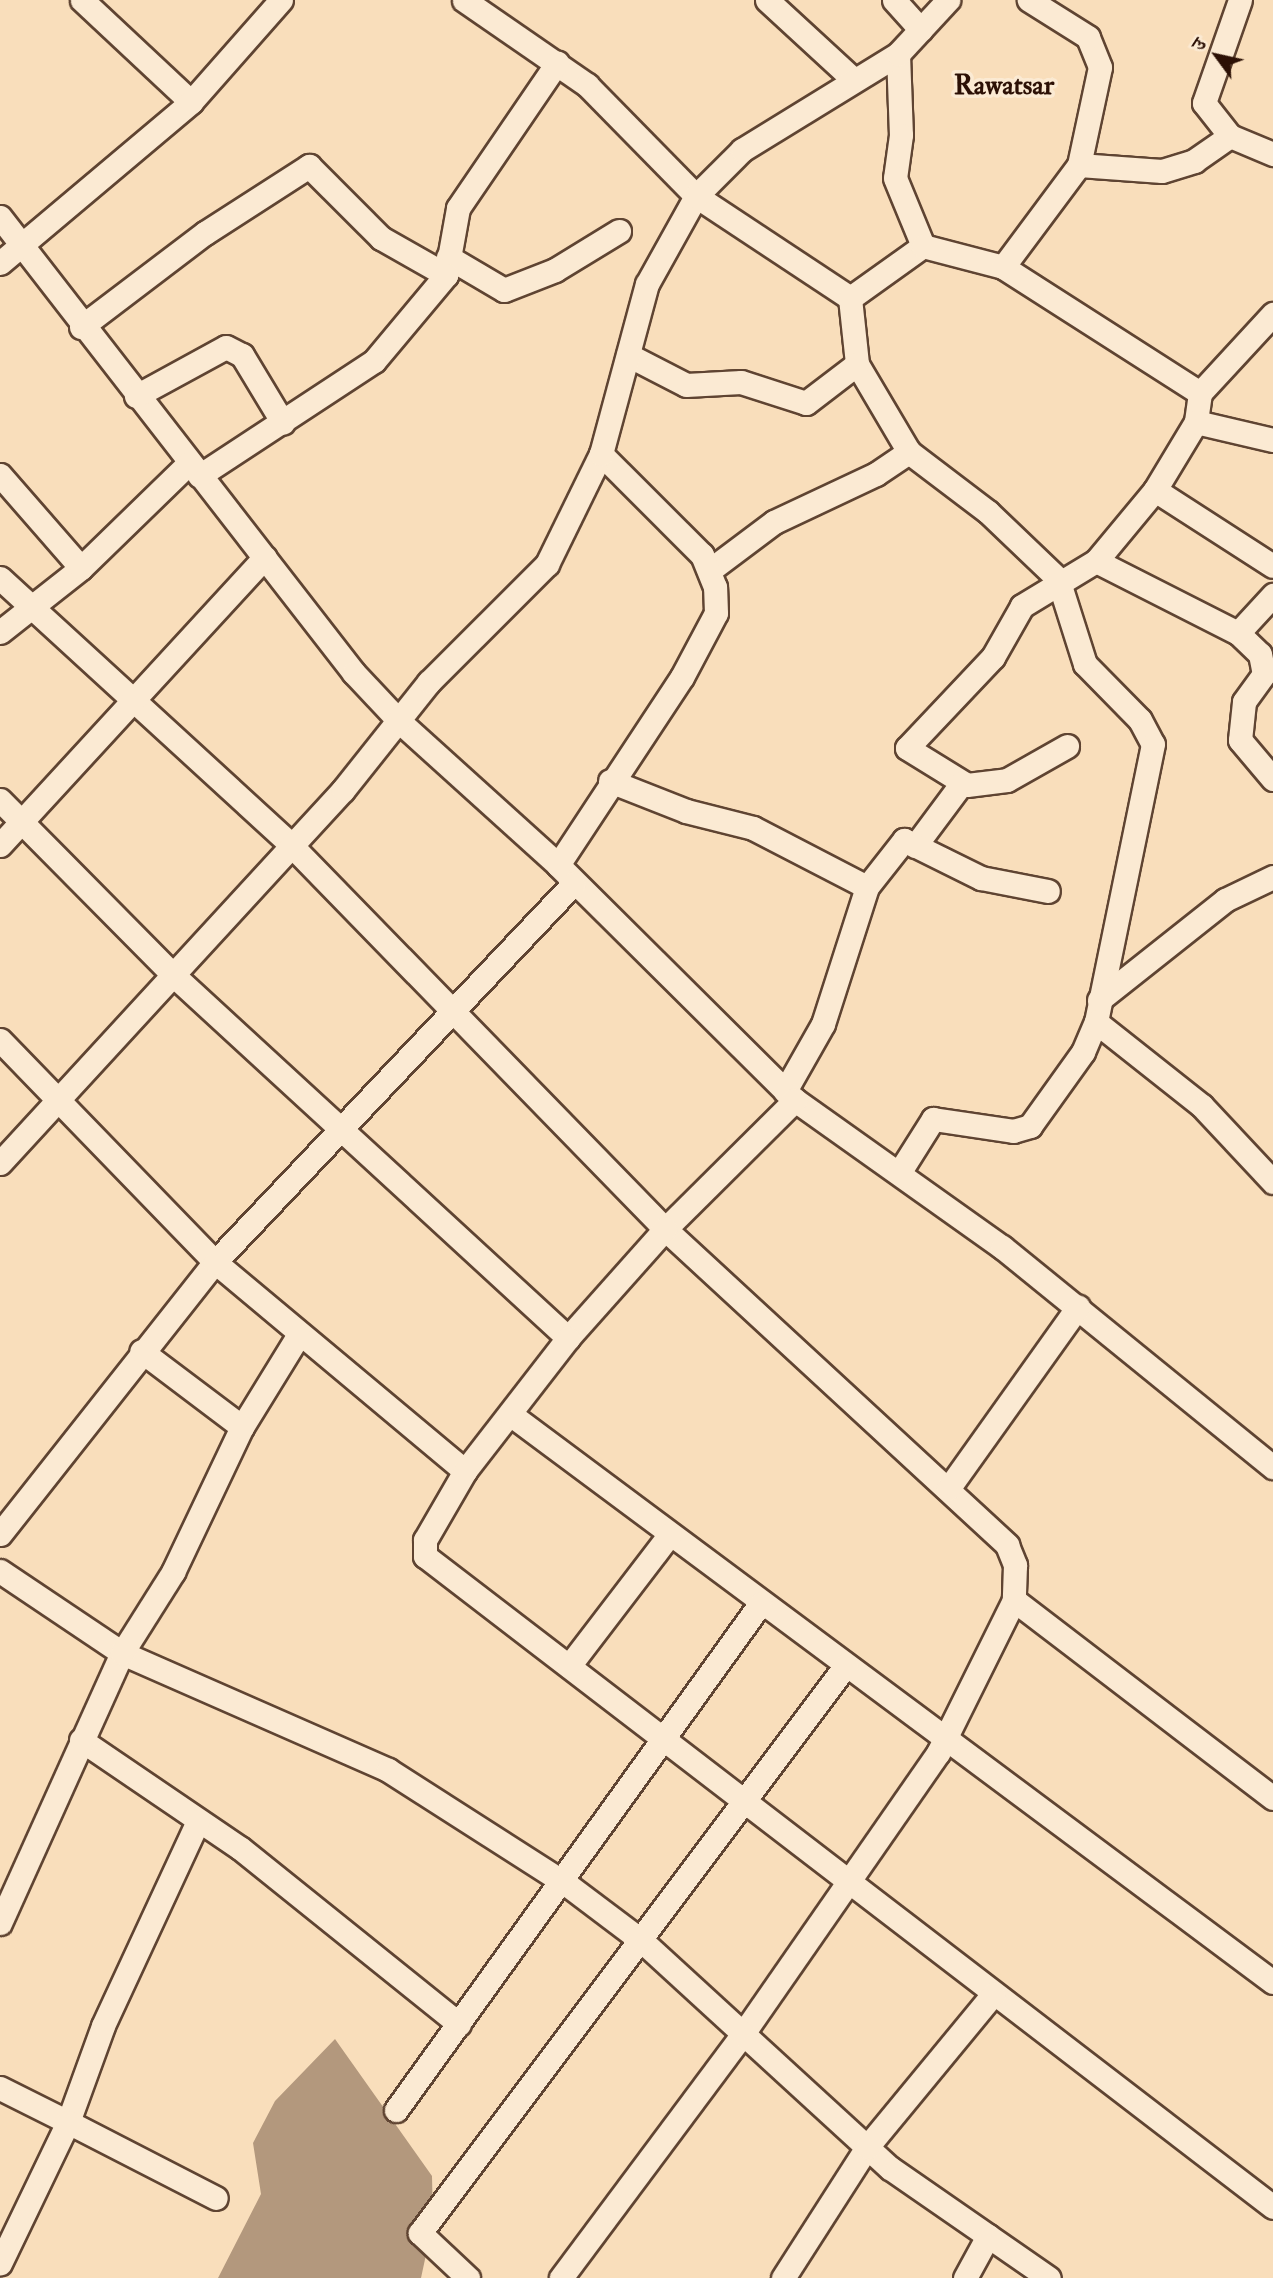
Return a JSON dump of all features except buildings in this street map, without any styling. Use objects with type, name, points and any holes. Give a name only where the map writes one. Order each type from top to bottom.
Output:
[{"type":"street","points":[[82,0],[191,102]]},
{"type":"street","points":[[0,263],[24,247],[191,102],[281,0]]},
{"type":"street","points":[[466,0],[557,64],[696,196],[850,298]]},
{"type":"street","points":[[767,0],[853,79]]},
{"type":"street","points":[[894,0],[921,30]]},
{"type":"street","points":[[0,1163],[54,1097],[292,846],[400,722],[429,682],[547,564],[601,454],[647,284],[696,196],[742,149],[898,54],[948,0]]},
{"type":"street","points":[[1003,267],[1079,164],[1099,56],[1088,37],[1029,0]]},
{"type":"street","points":[[1240,0],[1203,93],[1209,113],[1230,136],[1273,154]]},
{"type":"street","points":[[898,54],[901,135],[895,178],[923,246]]},
{"type":"street","points":[[0,632],[81,568],[194,469],[283,423],[374,360],[447,266],[458,208],[557,64]]},
{"type":"street","points":[[1079,164],[1162,171],[1194,161],[1230,136]]},
{"type":"street","points":[[81,327],[205,233],[309,166],[381,238],[490,288],[504,290],[555,270],[620,231]]},
{"type":"street","points":[[0,217],[81,327],[400,722],[558,865],[573,884],[790,1095],[1078,1307],[1273,1467]]},
{"type":"street","points":[[923,246],[1003,267],[1200,393]]},
{"type":"street","points":[[850,298],[923,246]]},
{"type":"street","points":[[850,298],[857,364],[909,452],[988,512],[1058,579],[1085,664],[1140,720],[1153,744],[1098,1011],[1083,1052],[1030,1126],[1013,1131],[933,1119],[899,1173]]},
{"type":"street","points":[[1067,746],[1007,780],[962,783],[907,745],[993,657],[1022,606],[1058,579],[1096,561],[1155,490],[1196,422],[1200,393],[1273,314]]},
{"type":"street","points":[[136,396],[226,347],[242,355],[283,423]]},
{"type":"street","points":[[628,355],[686,385],[741,382],[806,403],[857,364]]},
{"type":"street","points":[[1196,422],[1273,440]]},
{"type":"street","points":[[710,570],[774,522],[876,474],[909,452]]},
{"type":"street","points":[[558,865],[710,630],[716,613],[710,570],[601,454]]},
{"type":"street","points":[[0,475],[81,568]]},
{"type":"street","points":[[1155,490],[1273,566]]},
{"type":"street","points":[[0,845],[129,701],[265,557]]},
{"type":"street","points":[[1096,561],[1238,633],[1264,668],[1244,702],[1240,740],[1273,779]]},
{"type":"street","points":[[0,578],[129,701],[292,846],[665,1229],[1007,1545],[1015,1565],[1014,1600],[947,1736],[741,2035],[561,2278]]},
{"type":"street","points":[[1238,633],[1273,595]]},
{"type":"street","points":[[610,781],[686,811],[753,828],[867,887]]},
{"type":"street","points":[[915,846],[962,783]]},
{"type":"street","points":[[0,800],[23,820],[170,972],[341,1134],[568,1338]]},
{"type":"street","points":[[1048,891],[981,878],[915,846],[897,844],[867,887],[823,1024],[790,1095],[568,1338],[465,1471],[425,1540],[425,1556],[1273,2207]]},
{"type":"street","points":[[1098,1011],[1226,900],[1273,877]]},
{"type":"street","points":[[0,1534],[141,1351],[215,1262],[341,1134],[453,1009],[573,884]]},
{"type":"street","points":[[1098,1011],[1202,1106],[1273,1182]]},
{"type":"street","points":[[0,1040],[215,1262],[298,1336],[465,1471]]},
{"type":"street","points":[[948,1489],[1078,1307]]},
{"type":"street","points":[[0,1923],[122,1653],[173,1572],[242,1427],[298,1336]]},
{"type":"street","points":[[141,1351],[242,1427]]},
{"type":"street","points":[[510,1414],[761,1604],[947,1736],[1273,1982]]},
{"type":"street","points":[[569,1666],[670,1534]]},
{"type":"street","points":[[0,1571],[122,1653],[388,1770],[565,1883],[642,1941],[741,2035],[867,2147],[1049,2278]]},
{"type":"street","points":[[1014,1600],[1273,1798]]},
{"type":"street","points":[[396,2110],[565,1883],[761,1604]]},
{"type":"street","points":[[468,2278],[420,2234],[748,1803],[846,1665]]},
{"type":"street","points":[[81,1740],[198,1821],[459,2024]]},
{"type":"street","points":[[0,2263],[68,2122],[103,2026],[198,1821]]},
{"type":"street","points":[[783,2278],[867,2147],[993,1994]]},
{"type":"street","points":[[0,2088],[216,2198]]},
{"type":"street","points":[[965,2278],[988,2236]]},
{"type":"shaded area","points":[[335,2039],[432,2176],[433,2222],[421,2278],[218,2278],[261,2194],[253,2143],[275,2101]]},
{"type":"district","name":"Rawatsar","points":[[1004,86]]}]
